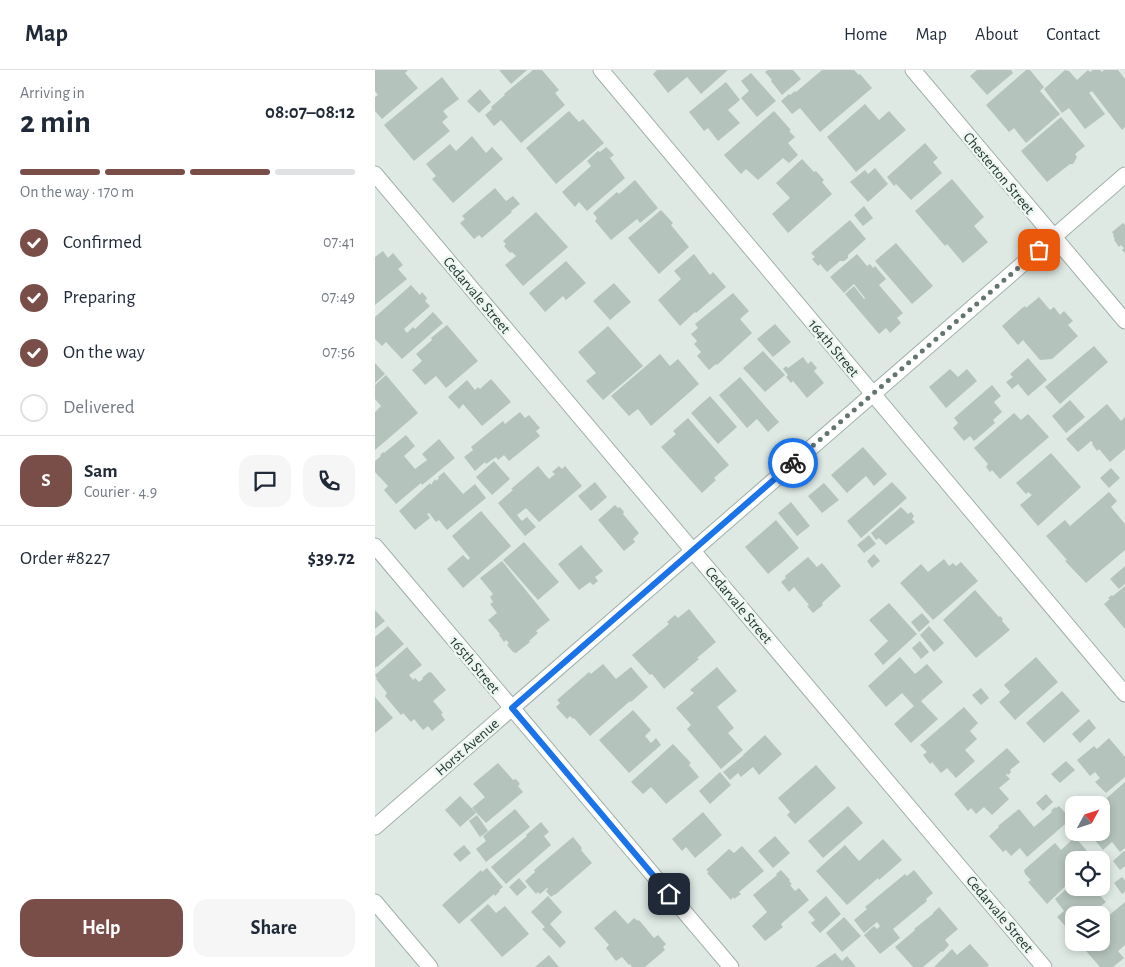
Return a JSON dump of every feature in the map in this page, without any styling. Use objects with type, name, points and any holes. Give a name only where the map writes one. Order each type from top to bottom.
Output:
[{"type":"street","name":"164th Street","points":[[601,70],[1125,694]]},
{"type":"street","name":"Chesterton Street","points":[[913,70],[1125,321]]},
{"type":"street","name":"Cedarvale Street","points":[[375,174],[1044,967]]},
{"type":"street","name":"Horst Avenue","points":[[375,827],[1125,175]]},
{"type":"street","name":"165th Street","points":[[375,546],[731,967]]},
{"type":"street","points":[[375,902],[430,967]]},
{"type":"building","points":[[375,70],[408,70],[405,73],[418,88],[382,119],[375,111],[375,97],[378,95],[375,91]]},
{"type":"building","points":[[499,70],[527,70],[511,84]]},
{"type":"building","points":[[533,70],[542,70],[559,90],[555,93],[565,105],[521,143],[501,120],[494,126],[485,115],[504,94]]},
{"type":"building","points":[[657,70],[728,70],[701,94],[687,77],[668,93],[653,74]]},
{"type":"building","points":[[768,70],[793,70],[801,79],[782,95],[765,72]]},
{"type":"building","points":[[822,70],[854,70],[872,88],[820,132],[800,108],[792,114],[781,101],[789,94],[796,92]]},
{"type":"building","points":[[977,70],[1011,70],[1013,73],[987,95],[970,76]]},
{"type":"building","points":[[1026,70],[1030,70],[1044,87],[1040,91],[1060,114],[1026,143],[1014,128],[1009,132],[986,105]]},
{"type":"building","points":[[1065,70],[1069,71],[1077,80],[1088,70],[1090,72],[1100,70],[1102,72],[1104,70],[1118,70],[1125,79],[1125,127],[1122,130],[1092,91],[1089,93],[1105,114],[1085,129],[1069,108],[1062,113],[1044,89]]},
{"type":"building","points":[[751,73],[776,101],[757,117],[741,98],[749,91],[741,81]]},
{"type":"building","points":[[442,77],[459,99],[443,111],[448,117],[442,122],[450,131],[414,161],[384,125]]},
{"type":"building","points":[[726,82],[740,100],[728,110],[740,123],[718,141],[708,128],[704,131],[689,112]]},
{"type":"building","points":[[480,89],[491,102],[479,113],[467,101]]},
{"type":"building","points":[[865,104],[879,120],[889,111],[906,130],[856,172],[827,137]]},
{"type":"building","points":[[569,111],[579,122],[583,119],[604,143],[556,184],[526,148]]},
{"type":"building","points":[[774,111],[795,137],[788,143],[798,155],[789,163],[783,158],[758,180],[746,169],[741,174],[724,155]]},
{"type":"building","points":[[1061,117],[1085,146],[1075,154],[1077,157],[1073,164],[1070,164],[1047,182],[1021,151]]},
{"type":"building","points":[[472,136],[486,153],[492,147],[503,159],[453,203],[432,179],[436,176],[426,164],[450,144],[456,151]]},
{"type":"building","points":[[925,143],[938,158],[933,162],[942,173],[911,200],[896,184],[894,186],[887,177]]},
{"type":"building","points":[[606,147],[614,155],[610,158],[625,178],[587,211],[579,202],[575,207],[562,192],[591,166],[587,161],[598,151],[600,152]]},
{"type":"building","points":[[802,159],[824,180],[822,182],[832,194],[788,233],[772,214],[790,198],[776,183]]},
{"type":"building","points":[[875,168],[888,184],[868,202],[850,182],[865,170],[868,174]]},
{"type":"building","points":[[952,179],[984,217],[974,226],[988,242],[963,263],[947,244],[945,246],[915,211]]},
{"type":"building","points":[[635,180],[658,208],[640,223],[637,219],[611,240],[595,221],[597,218],[593,213],[617,192],[619,194]]},
{"type":"building","points":[[495,188],[506,201],[513,196],[520,204],[482,238],[479,235],[474,239],[460,223],[465,219],[462,216]]},
{"type":"building","points":[[864,206],[873,218],[863,226],[854,215]]},
{"type":"building","points":[[661,210],[673,223],[671,225],[689,247],[659,274],[628,238]]},
{"type":"building","points":[[536,212],[568,247],[523,286],[505,265],[516,256],[512,252],[510,253],[504,246],[506,244],[503,241]]},
{"type":"building","points":[[850,220],[866,239],[848,255],[848,258],[840,261],[827,272],[812,259],[815,257],[811,253]]},
{"type":"building","points":[[1123,223],[1125,225],[1125,253],[1122,250],[1124,248],[1121,245],[1119,247],[1114,240],[1112,232]]},
{"type":"building","points":[[896,243],[933,286],[912,304],[875,261]]},
{"type":"building","points":[[383,251],[388,258],[393,253],[403,265],[398,269],[407,279],[375,305],[375,257]]},
{"type":"building","points":[[694,254],[710,275],[713,272],[726,287],[680,326],[658,300],[681,279],[674,271]]},
{"type":"building","points":[[857,254],[867,266],[870,264],[873,268],[875,266],[886,279],[879,285],[903,313],[897,318],[901,323],[890,333],[886,328],[879,334],[845,294],[854,286],[865,298],[854,284],[844,293],[830,277]]},
{"type":"building","points":[[566,261],[586,283],[566,300],[563,296],[545,312],[529,293]]},
{"type":"building","points":[[614,283],[631,302],[610,320],[593,301]]},
{"type":"building","points":[[411,285],[420,295],[422,292],[427,298],[425,301],[430,306],[404,329],[407,333],[413,327],[415,329],[433,312],[443,323],[402,359],[386,342],[382,346],[375,339],[375,317]]},
{"type":"building","points":[[733,293],[749,311],[740,319],[752,333],[709,370],[697,356],[701,352],[694,344],[697,341],[691,334],[698,328],[695,324]]},
{"type":"building","points":[[1039,297],[1050,310],[1054,307],[1060,315],[1064,311],[1073,321],[1068,325],[1078,336],[1052,359],[1040,360],[1023,340],[1018,345],[1002,326],[1021,309],[1025,306],[1026,308]]},
{"type":"building","points":[[775,324],[791,342],[773,357],[757,339]]},
{"type":"building","points":[[447,325],[478,361],[446,388],[436,376],[425,385],[412,370],[422,361],[416,354]]},
{"type":"building","points":[[608,326],[643,366],[603,400],[586,381],[596,373],[578,352]]},
{"type":"building","points":[[1094,346],[1108,362],[1060,404],[1045,387]]},
{"type":"building","points":[[763,351],[785,375],[765,392],[743,368]]},
{"type":"building","points":[[660,354],[670,366],[678,359],[699,384],[651,426],[638,409],[629,416],[611,396]]},
{"type":"building","points":[[803,357],[808,364],[811,361],[817,368],[814,371],[824,383],[807,398],[793,381],[791,383],[786,377],[788,375],[783,369],[786,366],[788,368]]},
{"type":"building","points":[[1028,358],[1047,380],[1028,396],[1018,384],[1012,389],[1006,382],[1013,377],[1010,374]]},
{"type":"building","points":[[375,363],[385,374],[375,383]]},
{"type":"building","points":[[950,369],[958,377],[967,369],[977,381],[946,408],[929,387]]},
{"type":"building","points":[[386,375],[418,413],[375,450],[375,412],[381,406],[375,399],[375,385]]},
{"type":"building","points":[[740,377],[779,422],[768,432],[757,419],[747,428],[719,395]]},
{"type":"building","points":[[491,379],[511,402],[482,426],[463,404],[459,409],[448,397],[467,380],[475,390],[478,387],[480,389]]},
{"type":"building","points":[[992,385],[1001,396],[994,402],[1002,412],[993,420],[995,423],[974,441],[970,436],[964,441],[953,428],[958,423],[954,418]]},
{"type":"building","points":[[710,396],[737,427],[718,444],[691,413]]},
{"type":"building","points":[[1070,400],[1085,417],[1066,433],[1052,416]]},
{"type":"building","points":[[1107,404],[1121,421],[1125,417],[1125,449],[1110,462],[1099,449],[1097,451],[1091,441],[1078,452],[1066,439]]},
{"type":"building","points":[[520,412],[525,418],[529,415],[540,428],[536,431],[540,436],[509,461],[504,455],[498,460],[496,457],[486,464],[485,462],[475,471],[464,457],[473,450],[471,447],[503,421],[505,424]]},
{"type":"building","points":[[1014,413],[1021,420],[1028,414],[1049,437],[1000,479],[992,470],[990,472],[986,467],[988,464],[974,448]]},
{"type":"building","points":[[688,418],[729,465],[714,478],[716,480],[702,493],[661,447],[676,434],[673,431]]},
{"type":"building","points":[[406,435],[415,446],[404,456],[415,469],[427,460],[422,454],[439,439],[455,458],[396,504],[384,490],[388,486],[375,472],[375,461],[383,452]]},
{"type":"building","points":[[863,447],[887,474],[874,486],[866,476],[847,493],[831,475]]},
{"type":"building","points":[[1051,453],[1081,487],[1038,526],[1020,505],[1032,495],[1028,492],[1026,494],[1016,483]]},
{"type":"building","points":[[494,461],[510,479],[492,495],[476,477]]},
{"type":"building","points":[[538,466],[549,479],[555,474],[552,472],[559,466],[562,469],[565,466],[582,486],[539,522],[526,508],[517,515],[522,521],[527,517],[536,527],[525,536],[498,503]]},
{"type":"building","points":[[1111,468],[1120,478],[1109,488],[1100,478]]},
{"type":"building","points":[[444,472],[463,494],[475,484],[486,498],[447,530],[439,520],[436,522],[429,513],[427,514],[430,518],[415,530],[399,511],[430,483],[431,485],[435,479],[436,481]]},
{"type":"building","points":[[595,482],[607,497],[591,511],[578,496]]},
{"type":"building","points":[[892,482],[907,498],[861,538],[847,521]]},
{"type":"building","points":[[824,483],[839,500],[822,513],[808,496]]},
{"type":"building","points":[[1109,492],[1117,501],[1111,507],[1125,524],[1125,550],[1086,583],[1065,561],[1067,560],[1046,536],[1065,520],[1070,526]]},
{"type":"building","points":[[791,502],[810,526],[797,536],[778,513]]},
{"type":"building","points":[[615,505],[618,508],[620,507],[624,512],[623,514],[639,533],[633,539],[635,542],[624,551],[598,520]]},
{"type":"building","points":[[901,507],[908,514],[911,512],[914,516],[912,519],[915,522],[886,545],[879,538],[876,540],[871,533]]},
{"type":"building","points":[[481,511],[511,546],[463,588],[447,569],[463,555],[468,560],[470,558],[452,536]]},
{"type":"building","points":[[776,520],[799,548],[768,574],[745,547]]},
{"type":"building","points":[[869,535],[876,544],[864,553],[857,545]]},
{"type":"building","points":[[524,542],[559,582],[538,600],[503,560]]},
{"type":"building","points":[[581,545],[603,571],[595,577],[598,581],[593,585],[590,582],[579,590],[558,564]]},
{"type":"building","points":[[874,554],[880,561],[872,568],[867,561]]},
{"type":"building","points":[[808,557],[817,567],[822,563],[841,586],[813,613],[794,587],[789,592],[781,582],[786,578],[785,576]]},
{"type":"building","points":[[944,559],[949,566],[953,563],[956,566],[961,562],[978,581],[933,620],[900,583],[921,564],[928,572]]},
{"type":"building","points":[[502,561],[550,620],[536,631],[538,633],[530,642],[516,653],[507,645],[509,643],[506,640],[504,642],[488,620],[497,613],[490,604],[493,602],[490,597],[493,594],[480,578]]},
{"type":"building","points":[[1125,566],[1125,584],[1119,589],[1110,579]]},
{"type":"building","points":[[1125,586],[1125,629],[1104,604],[1110,599],[1108,598]]},
{"type":"building","points":[[975,590],[1003,619],[1002,621],[1010,630],[976,658],[943,620]]},
{"type":"building","points":[[889,603],[917,634],[883,665],[874,654],[888,641],[869,620]]},
{"type":"building","points":[[689,609],[716,642],[664,689],[652,674],[650,675],[632,655],[669,624],[667,622],[675,615],[678,618]]},
{"type":"building","points":[[375,610],[385,621],[375,629]]},
{"type":"building","points":[[922,613],[930,622],[919,632],[911,622]]},
{"type":"building","points":[[388,626],[404,644],[375,668],[375,637]]},
{"type":"building","points":[[929,626],[944,643],[934,652],[920,635]]},
{"type":"building","points":[[920,641],[929,652],[921,659],[912,648]]},
{"type":"building","points":[[407,647],[422,665],[409,675],[413,680],[415,678],[419,682],[431,672],[446,690],[433,701],[443,713],[441,714],[445,720],[432,731],[428,726],[423,730],[414,719],[411,722],[403,713],[401,715],[385,696],[387,693],[376,679],[375,675]]},
{"type":"building","points":[[900,657],[915,674],[927,664],[943,682],[921,701],[938,719],[911,743],[894,724],[914,706],[902,693],[886,707],[868,686]]},
{"type":"building","points":[[1036,657],[1058,682],[1015,720],[999,702],[1010,692],[1004,685]]},
{"type":"building","points":[[603,664],[616,679],[631,667],[648,687],[590,736],[574,718],[570,716],[567,719],[556,707],[560,703],[557,700],[589,672],[591,674]]},
{"type":"building","points":[[717,667],[737,691],[717,707],[734,728],[728,733],[743,750],[721,769],[687,729],[691,725],[676,708],[694,693],[690,690]]},
{"type":"building","points":[[981,688],[989,698],[981,705],[972,695]]},
{"type":"building","points":[[1062,691],[1080,711],[1044,743],[1026,723]]},
{"type":"building","points":[[375,697],[393,718],[375,733]]},
{"type":"building","points":[[964,707],[978,723],[970,731],[977,739],[965,750],[975,761],[956,778],[947,768],[941,773],[932,762],[930,764],[923,755],[927,752],[920,745]]},
{"type":"building","points":[[633,710],[651,730],[645,736],[651,743],[656,738],[661,745],[629,773],[599,740]]},
{"type":"building","points":[[1089,719],[1096,728],[1080,743],[1072,734]]},
{"type":"building","points":[[765,735],[782,754],[759,775],[753,767],[741,777],[738,773],[730,780],[723,772]]},
{"type":"building","points":[[1109,738],[1125,757],[1125,777],[1106,793],[1095,782],[1100,778],[1095,772],[1090,776],[1077,760],[1094,746],[1097,749]]},
{"type":"building","points":[[673,744],[691,763],[689,765],[699,777],[666,804],[651,787],[643,794],[631,782]]},
{"type":"building","points":[[1007,748],[1020,762],[1010,770],[1011,772],[1008,775],[1007,773],[1006,775],[1010,779],[999,788],[1009,799],[992,815],[984,807],[976,814],[971,808],[968,811],[954,794]]},
{"type":"building","points":[[1066,761],[1075,770],[1060,783],[1051,774]]},
{"type":"building","points":[[498,763],[513,780],[516,779],[520,784],[518,786],[523,792],[486,823],[472,808],[485,797],[473,784]]},
{"type":"building","points":[[816,765],[836,788],[795,824],[787,815],[790,812],[778,798]]},
{"type":"building","points":[[720,772],[731,785],[710,804],[699,791]]},
{"type":"building","points":[[1125,782],[1125,848],[1120,852],[1112,842],[1103,850],[1096,841],[1110,841],[1109,796]]},
{"type":"building","points":[[1046,794],[1053,802],[1043,811],[1036,803]]},
{"type":"building","points":[[460,796],[476,813],[460,827],[445,810]]},
{"type":"building","points":[[848,806],[863,823],[823,858],[808,841]]},
{"type":"building","points":[[1059,806],[1065,812],[1065,824],[1027,857],[1020,848],[1011,856],[1006,850],[1003,852],[989,836],[1019,809],[1034,827]]},
{"type":"building","points":[[515,809],[530,827],[486,862],[476,849],[486,841],[483,836]]},
{"type":"building","points":[[703,812],[722,835],[695,858],[686,847],[682,851],[672,839]]},
{"type":"building","points":[[477,815],[488,831],[480,837],[469,821]]},
{"type":"building","points":[[541,822],[549,832],[544,836],[551,845],[506,884],[491,867]]},
{"type":"building","points":[[775,836],[790,853],[773,868],[758,851]]},
{"type":"building","points":[[573,837],[592,863],[555,895],[551,897],[546,891],[547,888],[540,894],[538,892],[536,894],[525,881],[535,872],[534,870]]},
{"type":"building","points":[[883,839],[902,860],[847,905],[816,871],[845,845],[859,861]]},
{"type":"building","points":[[1071,841],[1078,841],[1087,851],[1065,851],[1065,887],[1047,904],[1028,882],[1031,880],[1024,870],[1055,843],[1061,850]]},
{"type":"building","points":[[464,845],[471,853],[460,862],[453,854]]},
{"type":"building","points":[[742,846],[764,871],[739,892],[741,894],[734,899],[733,897],[731,900],[706,870],[729,849],[734,853]]},
{"type":"building","points":[[1124,851],[1125,866],[1120,870],[1113,861]]},
{"type":"building","points":[[487,868],[503,887],[495,896],[494,894],[459,924],[442,905],[481,870],[482,872]]},
{"type":"building","points":[[781,870],[790,880],[792,884],[790,885],[795,891],[799,888],[809,900],[782,923],[783,927],[765,941],[752,926],[767,912],[753,895]]},
{"type":"building","points":[[914,870],[933,893],[926,899],[927,901],[893,929],[900,938],[880,954],[864,935],[874,926],[877,929],[880,926],[877,922],[864,933],[854,920],[867,909],[865,907],[905,874],[907,876]]},
{"type":"building","points":[[1122,877],[1125,880],[1125,892],[1122,894],[1114,883]]},
{"type":"building","points":[[519,878],[527,887],[517,896],[509,887]]},
{"type":"building","points":[[1065,890],[1065,896],[1100,896],[1106,902],[1101,906],[1065,906],[1065,925],[1057,917],[1064,911],[1055,899]]},
{"type":"building","points":[[548,896],[562,912],[550,924],[566,942],[560,948],[542,929],[545,927],[531,912]]},
{"type":"building","points":[[826,896],[841,914],[820,933],[811,923],[815,920],[808,912]]},
{"type":"building","points":[[1125,902],[1125,945],[1118,951],[1124,958],[1113,967],[1100,967],[1086,951],[1110,951],[1110,914]]},
{"type":"building","points":[[488,904],[496,913],[505,906],[529,934],[502,957],[470,920]]},
{"type":"building","points":[[939,907],[958,929],[945,940],[949,945],[943,952],[923,967],[913,967],[895,947]]},
{"type":"building","points":[[615,910],[628,924],[634,918],[639,920],[654,938],[658,935],[666,944],[663,947],[665,950],[645,967],[632,967],[622,957],[616,961],[606,948],[609,945],[594,928]]},
{"type":"building","points":[[844,917],[861,936],[842,952],[826,933]]},
{"type":"building","points":[[970,944],[989,965],[987,967],[934,967],[952,949],[957,955]]},
{"type":"building","points":[[835,953],[842,961],[847,956],[856,967],[815,967]]},
{"type":"building","points":[[549,955],[559,967],[535,967]]},
{"type":"way so far","points":[[793,463],[1039,250]]},
{"type":"route","points":[[669,894],[512,708],[793,463]]}]
